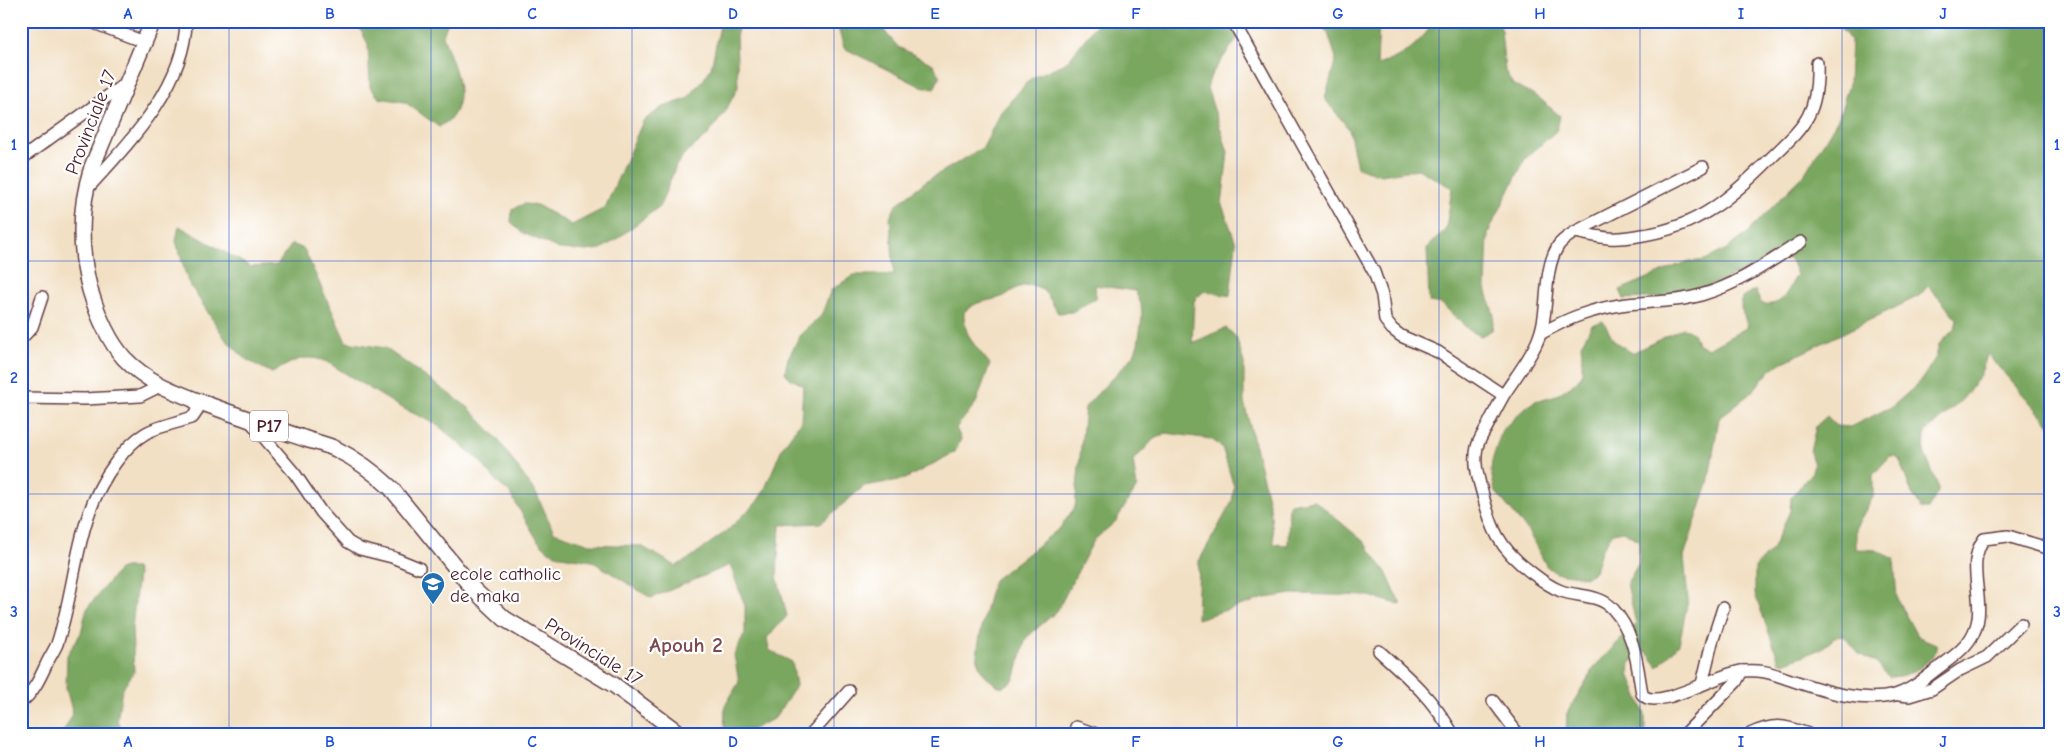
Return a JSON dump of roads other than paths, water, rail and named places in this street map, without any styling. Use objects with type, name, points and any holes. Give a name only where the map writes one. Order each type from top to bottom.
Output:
[{"type":"main road","name":"Provinciale 17","points":[[153,21],[92,167],[85,192],[81,237],[87,279],[101,322],[123,357],[160,386],[249,420],[334,448],[376,474],[391,488],[474,590],[505,619],[614,685],[680,734]]},
{"type":"street","points":[[89,21],[144,42]]},
{"type":"street","points":[[85,192],[128,143],[169,84],[182,54],[186,21]]},
{"type":"street","points":[[1233,21],[1374,272],[1382,295],[1386,323],[1401,336],[1438,352],[1504,395]]},
{"type":"street","points":[[1575,232],[1610,238],[1635,236],[1669,229],[1709,212],[1740,188],[1802,125],[1811,112],[1816,98],[1818,86],[1817,63]]},
{"type":"street","points":[[21,159],[126,84]]},
{"type":"street","points":[[1703,167],[1575,232],[1564,239],[1554,255],[1542,333],[1504,395],[1478,445],[1475,459],[1482,495],[1499,541],[1515,560],[1549,586],[1562,592],[1587,596],[1604,602],[1613,608],[1634,647],[1642,694],[1645,698],[1656,700],[1683,692],[1723,675],[1742,671],[1766,670],[1812,686],[1860,697],[1909,696],[1932,689],[1960,670],[1987,657],[2021,624]]},
{"type":"street","points":[[1542,333],[1567,318],[1587,312],[1621,305],[1666,302],[1702,295],[1722,288],[1801,242]]},
{"type":"street","points":[[21,339],[32,328],[42,297]]},
{"type":"street","points":[[21,398],[85,399],[140,396],[160,386]]},
{"type":"street","points":[[21,702],[38,682],[56,646],[75,572],[77,553],[93,500],[104,480],[126,450],[146,433],[193,417],[197,411],[195,400]]},
{"type":"street","points":[[249,420],[295,474],[321,512],[348,542],[360,549],[392,557],[419,568]]},
{"type":"street","points":[[1895,695],[1913,687],[1952,658],[1968,642],[1974,632],[1980,609],[1978,550],[1984,538],[2008,536],[2050,549]]},
{"type":"street","points":[[1702,684],[1712,642],[1724,608]]},
{"type":"street","points":[[1379,651],[1422,690],[1435,705],[1453,734]]},
{"type":"street","points":[[1685,734],[1736,682],[1742,671]]},
{"type":"street","points":[[811,734],[849,691]]},
{"type":"street","points":[[1493,701],[1518,734]]},
{"type":"street","points":[[1750,734],[1775,725],[1808,734]]},
{"type":"street","points":[[1076,727],[1096,734]]},
{"type":"place","name":"ecole catholic de maka","points":[[433,605]]},
{"type":"district","name":"Apouh 2","points":[[686,645]]}]
